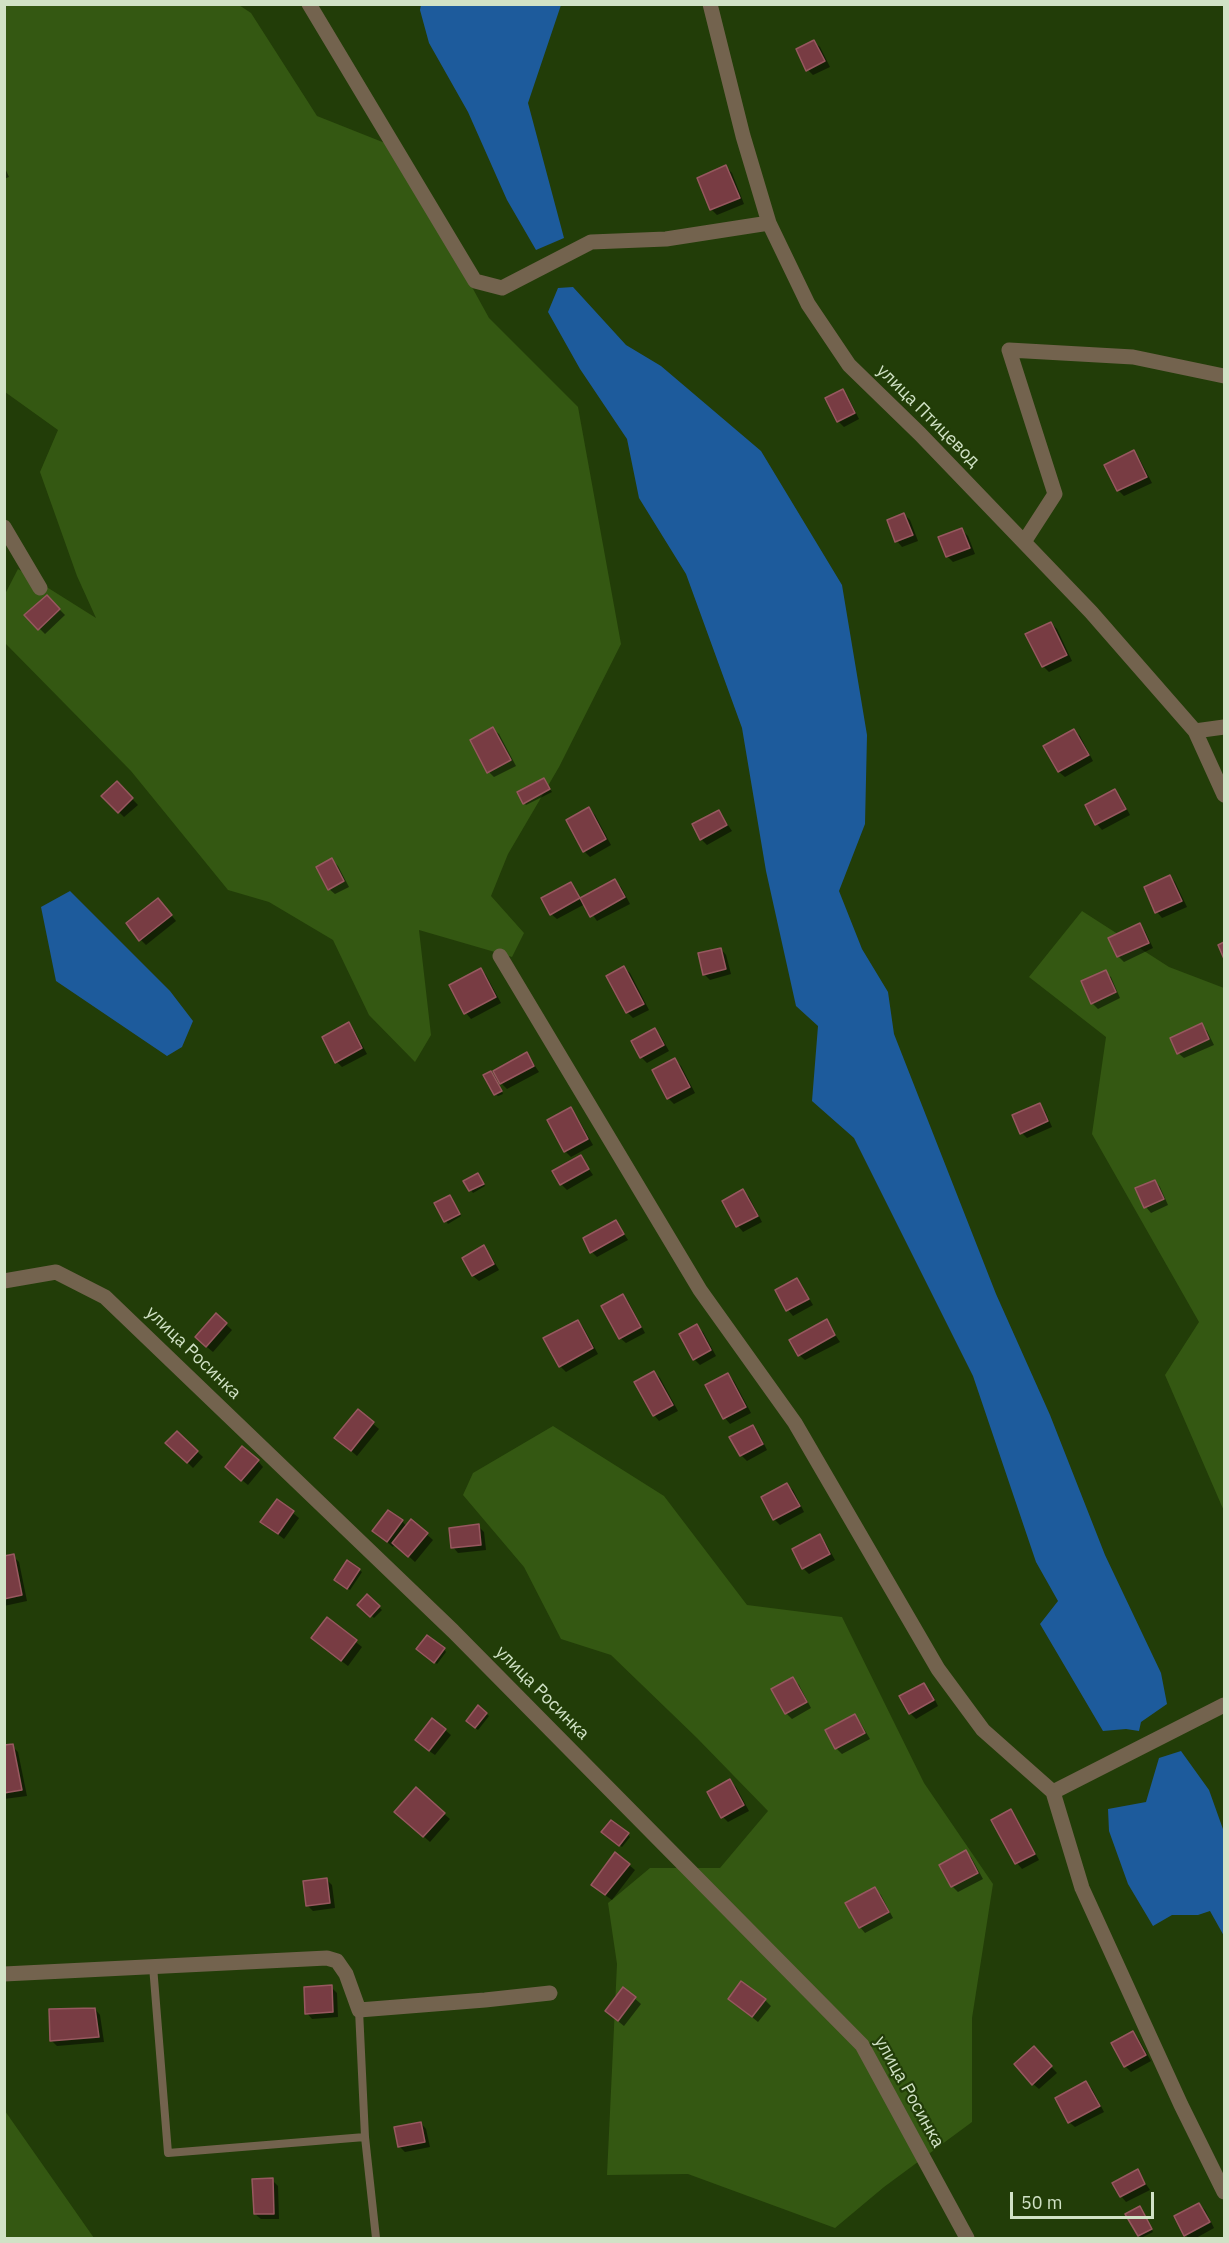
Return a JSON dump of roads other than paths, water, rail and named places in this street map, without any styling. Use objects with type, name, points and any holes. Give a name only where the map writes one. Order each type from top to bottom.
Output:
[{"type":"street","points":[[309,4],[476,281],[502,288],[591,242],[666,239],[769,223]]},
{"type":"street","name":"улица Птицевод","points":[[710,4],[743,136],[769,223],[808,304],[849,365],[920,434],[1091,612],[1195,731],[1224,795]]},
{"type":"street","points":[[1024,542],[1055,494],[1009,350],[1133,357],[1224,376]]},
{"type":"street","points":[[4,527],[40,588]]},
{"type":"street","points":[[1195,731],[1224,727]]},
{"type":"street","points":[[500,956],[700,1290],[795,1423],[938,1669],[983,1730],[1053,1792],[1082,1888],[1181,2105],[1224,2192]]},
{"type":"street","name":"улица Росинка","points":[[4,1281],[56,1272],[105,1297],[453,1630],[862,2046],[967,2238]]},
{"type":"street","points":[[1053,1792],[1224,1705]]},
{"type":"street","points":[[4,1974],[327,1958],[337,1961],[346,1974],[359,2010],[549,1993]]},
{"type":"lane","points":[[153,1966],[168,2153],[365,2137]]},
{"type":"lane","points":[[359,2010],[365,2137],[376,2238]]},
{"type":"water","points":[[421,5],[561,5],[528,103],[564,238],[536,250],[507,200],[468,112],[429,43],[420,10]]},
{"type":"water","points":[[573,287],[626,345],[661,366],[761,451],[842,585],[867,735],[865,824],[839,891],[862,949],[888,992],[894,1034],[996,1294],[1050,1415],[1105,1555],[1161,1673],[1167,1704],[1141,1722],[1139,1731],[1126,1729],[1103,1731],[1040,1624],[1058,1601],[1036,1562],[973,1376],[854,1138],[812,1101],[818,1026],[796,1006],[766,871],[742,728],[686,574],[639,498],[627,439],[580,369],[548,312],[558,288]]},
{"type":"water","points":[[70,891],[170,991],[193,1021],[182,1047],[167,1056],[56,981],[41,907]]},
{"type":"water","points":[[1181,1751],[1209,1790],[1224,1832],[1224,1936],[1210,1911],[1198,1915],[1172,1915],[1153,1926],[1128,1884],[1109,1831],[1108,1809],[1146,1802],[1159,1758]]}]
